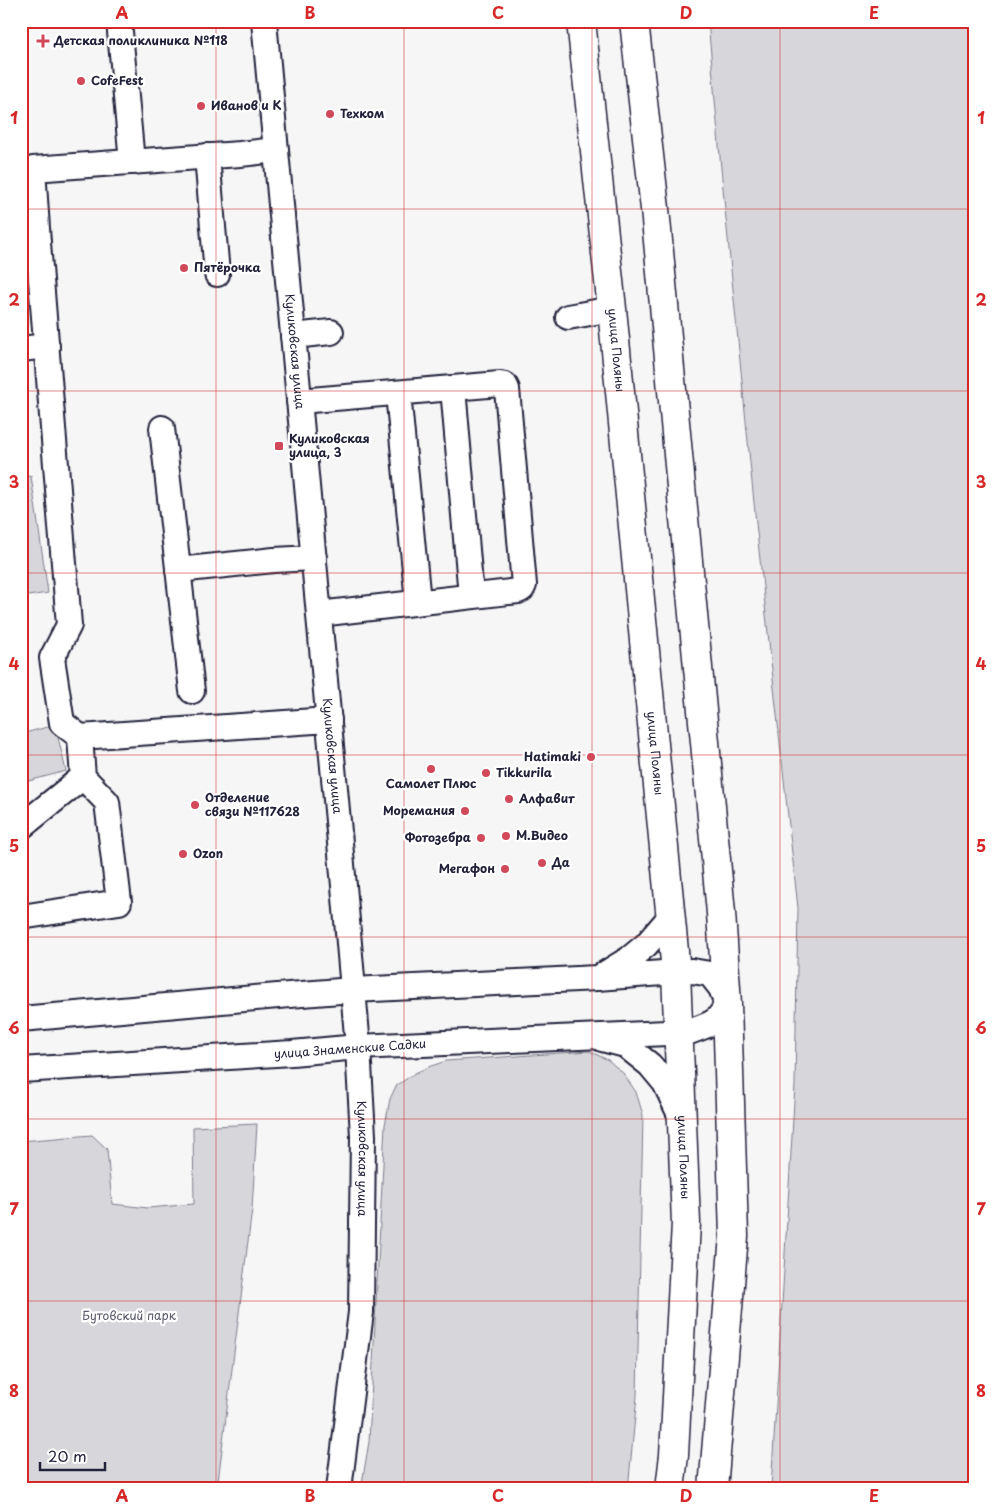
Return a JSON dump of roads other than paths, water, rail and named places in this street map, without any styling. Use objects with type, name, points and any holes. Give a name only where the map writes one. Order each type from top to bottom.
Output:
[{"type":"main road","name":"улица Поляны","points":[[581,21],[612,308],[676,972],[686,1223],[674,1455],[670,1489]]},
{"type":"main road","points":[[634,21],[655,208],[720,903],[727,1004],[734,1236],[713,1489]]},
{"type":"street","points":[[119,21],[132,162]]},
{"type":"street","name":"Куликовская улица","points":[[264,21],[353,990],[363,1136],[361,1312],[339,1489]]},
{"type":"street","points":[[276,150],[27,170],[30,244],[46,346],[69,625],[52,658],[62,723],[80,737],[329,720]]},
{"type":"street","points":[[208,156],[217,274]]},
{"type":"street","points":[[568,317],[612,308]]},
{"type":"street","points":[[293,336],[332,332]]},
{"type":"street","points":[[21,349],[46,346]]},
{"type":"street","points":[[299,401],[500,384],[505,385],[507,389],[524,585],[522,589],[319,614]]},
{"type":"street","points":[[453,388],[471,596]]},
{"type":"street","points":[[398,393],[418,602]]},
{"type":"street","points":[[162,428],[192,691]]},
{"type":"street","points":[[178,570],[274,560],[314,558]]},
{"type":"street","points":[[21,916],[119,902],[107,802],[82,777],[80,737]]},
{"type":"street","points":[[21,828],[82,777]]},
{"type":"street","points":[[597,978],[629,960],[646,945],[671,916]]},
{"type":"street","points":[[21,1020],[353,990],[597,978],[692,971],[710,974],[721,988],[727,1004]]},
{"type":"street","name":"улица Знаменские Садки","points":[[21,1070],[358,1047],[678,1033],[688,1032],[713,1023],[722,1015],[727,1004]]},
{"type":"street","points":[[590,1036],[625,1046],[650,1065],[665,1084],[682,1119]]},
{"type":"place","name":"Детская поликлиника №118","points":[[43,41]]},
{"type":"place","name":"CofeFest","points":[[81,81]]},
{"type":"place","name":"Иванов и К","points":[[201,106]]},
{"type":"place","name":"Техком","points":[[330,114]]},
{"type":"place","name":"Пятёрочка","points":[[184,268]]},
{"type":"place","name":"Куликовская улица, 3","points":[[279,446]]},
{"type":"place","name":"Hatimaki","points":[[591,757]]},
{"type":"place","name":"Самолет Плюс","points":[[431,769]]},
{"type":"place","name":"Tikkurila","points":[[486,773]]},
{"type":"place","name":"Алфавит","points":[[509,799]]},
{"type":"place","name":"Отделение связи №117628","points":[[195,805]]},
{"type":"place","name":"Моремания","points":[[465,811]]},
{"type":"place","name":"М.Видео","points":[[506,836]]},
{"type":"place","name":"Фотозебра","points":[[481,838]]},
{"type":"place","name":"Ozon","points":[[183,854]]},
{"type":"place","name":"Да","points":[[542,863]]},
{"type":"place","name":"Мегафон","points":[[505,869]]},
{"type":"park label","name":"Бутовский парк","points":[[129,1316]]}]
